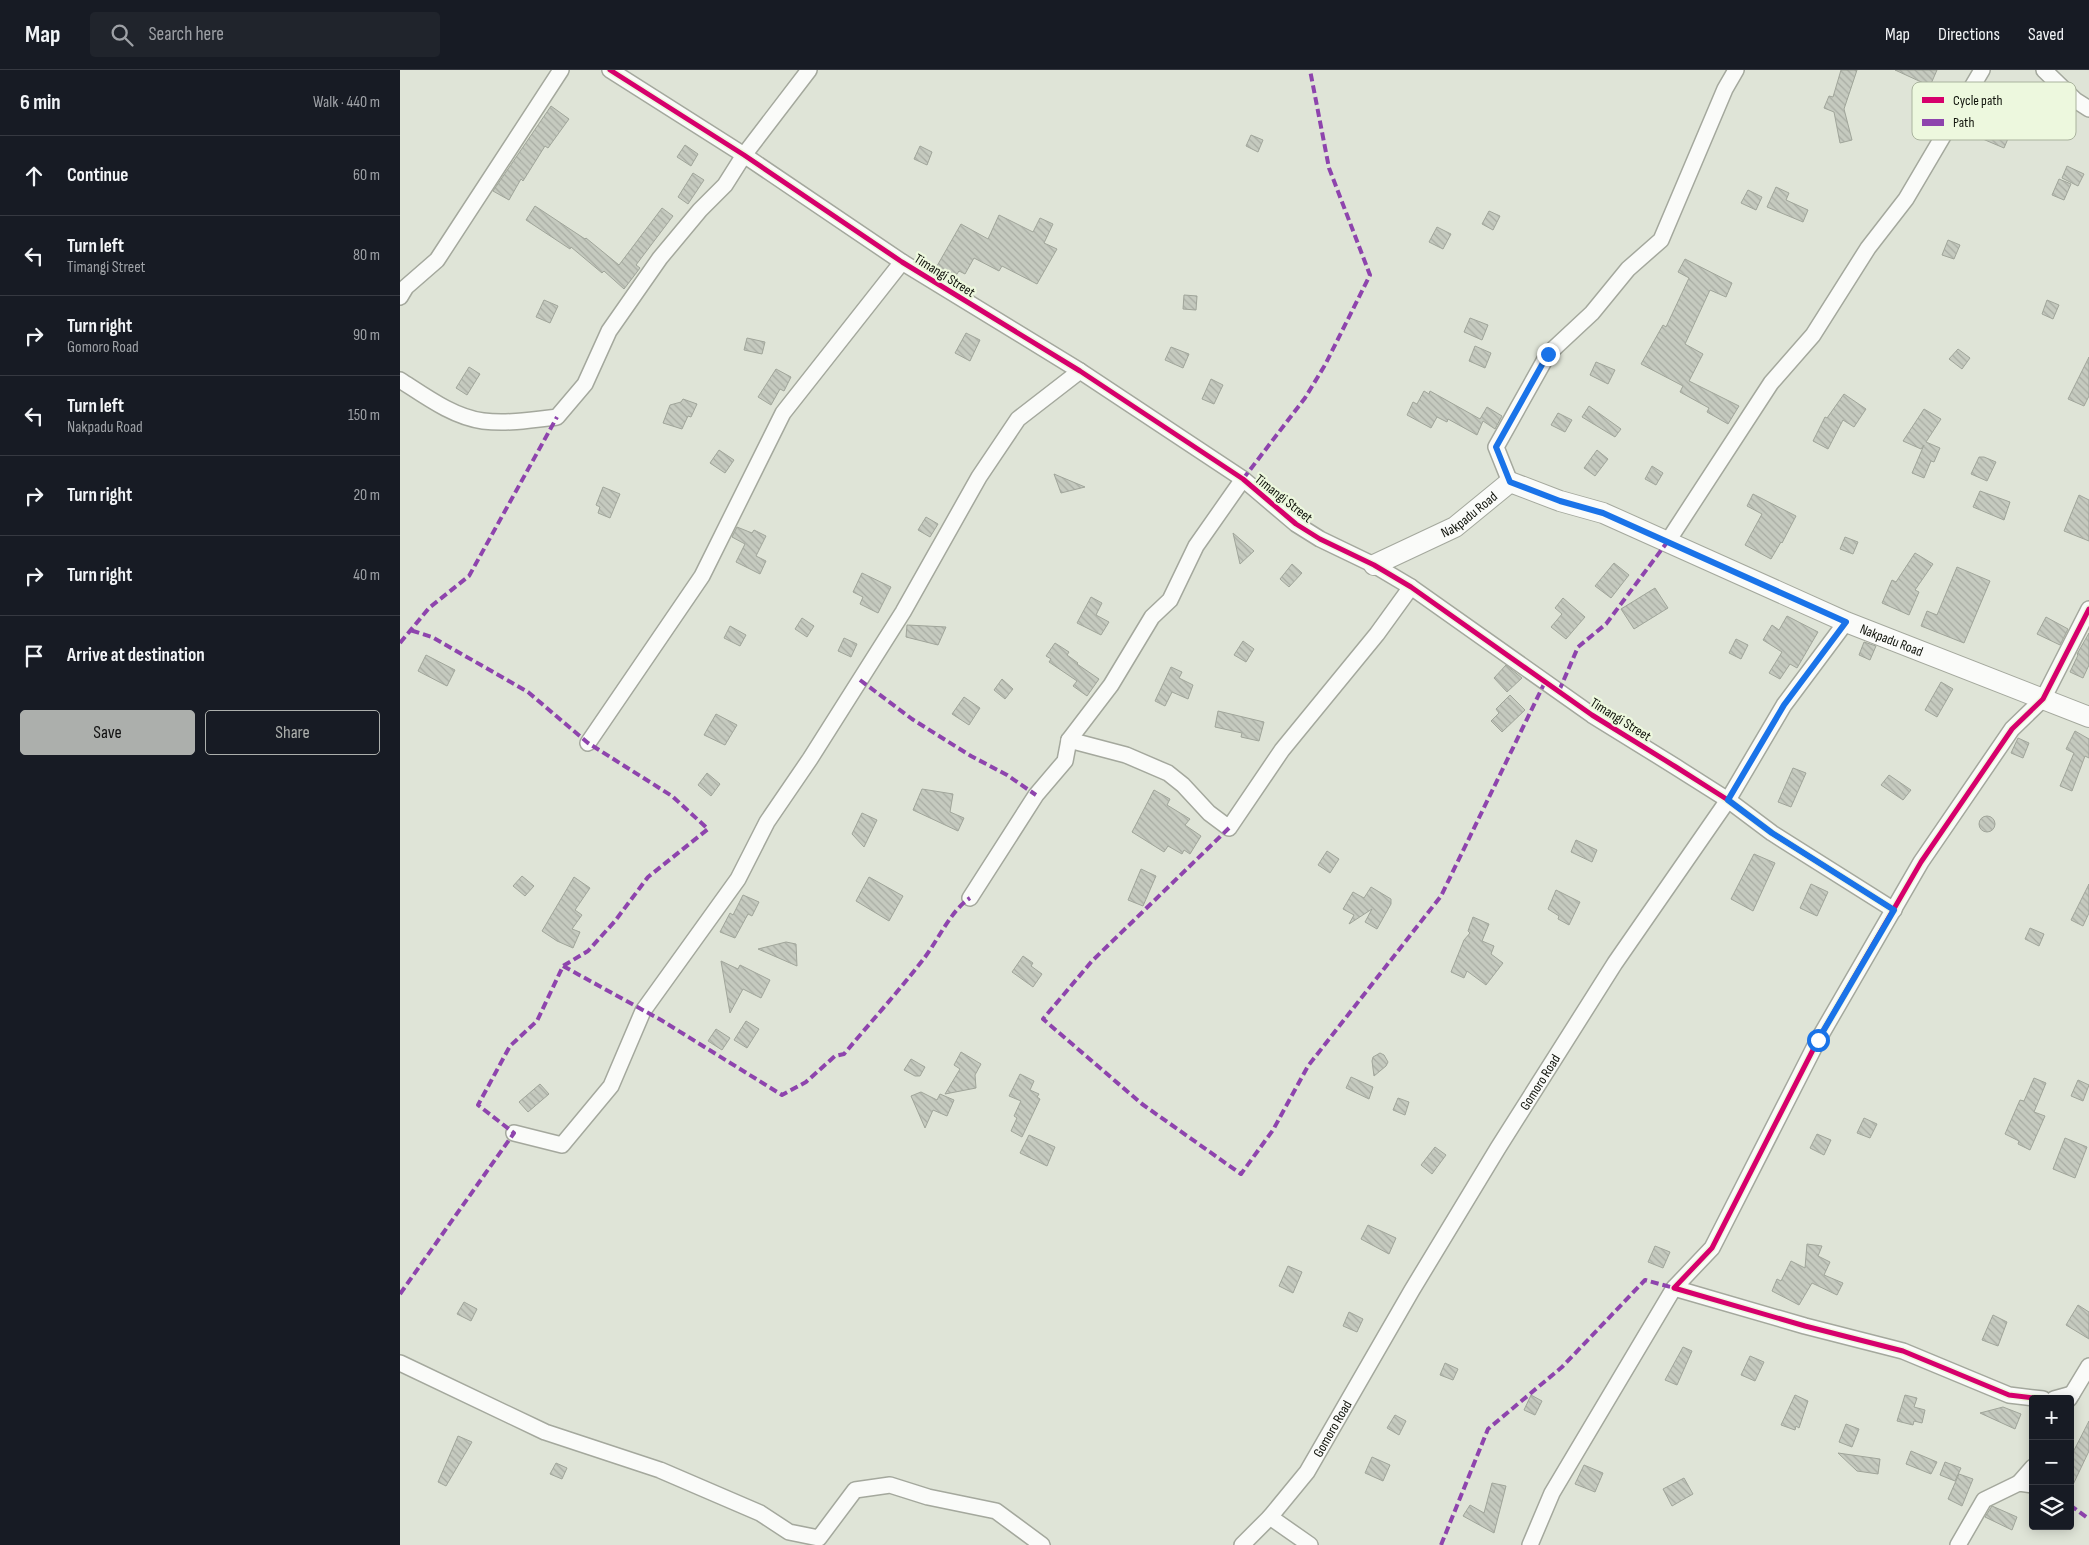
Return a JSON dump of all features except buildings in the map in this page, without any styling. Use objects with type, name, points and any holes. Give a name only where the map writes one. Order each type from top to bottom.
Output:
[{"type":"street","points":[[400,297],[406,287],[437,260],[561,70]]},
{"type":"street","name":"Timangi Street","points":[[610,70],[744,154],[902,262],[1080,371],[1243,479],[1304,529],[1320,539],[1374,565],[1411,587],[1592,715],[1728,800],[1772,833],[1894,910]]},
{"type":"street","points":[[400,380],[453,412],[482,421],[518,422],[557,417],[585,384],[609,331],[660,258],[700,210],[725,185],[744,154],[809,70]]},
{"type":"street","points":[[1510,482],[1496,447],[1548,354],[1592,313],[1628,269],[1661,240],[1725,89],[1736,70]]},
{"type":"street","points":[[1975,82],[1982,70]]},
{"type":"street","points":[[2044,70],[2056,82]]},
{"type":"street","points":[[2076,101],[2089,109]]},
{"type":"street","points":[[1668,541],[1771,383],[1813,335],[1868,248],[1906,198],[1940,140]]},
{"type":"street","points":[[588,743],[702,576],[783,413],[902,262]]},
{"type":"street","points":[[514,1133],[562,1145],[611,1086],[643,1011],[738,879],[767,822],[810,759],[903,612],[979,477],[1018,419],[1080,371]]},
{"type":"street","points":[[970,898],[1036,795],[1066,761],[1069,740],[1111,685],[1152,618],[1170,600],[1196,546],[1243,479]]},
{"type":"street","name":"Nakpadu Road","points":[[1374,565],[1455,527],[1510,482],[1560,501],[1603,513],[1846,622],[2089,718]]},
{"type":"street","points":[[1069,740],[1126,755],[1168,773],[1183,785],[1209,813],[1230,828],[1282,750],[1377,634],[1411,587]]},
{"type":"street","points":[[1530,1545],[1552,1493],[1674,1288],[1712,1248],[1818,1040],[1921,862],[2012,729],[2043,699],[2089,609]]},
{"type":"street","name":"Gomoro Road","points":[[1242,1545],[1270,1517],[1307,1472],[1412,1290],[1610,971],[1728,800],[1784,705],[1846,622]]},
{"type":"street","points":[[1674,1288],[1804,1326],[1903,1351],[2009,1395],[2029,1397]]},
{"type":"street","points":[[400,1363],[545,1432],[660,1470],[760,1513],[789,1532],[819,1538],[855,1490],[890,1485],[928,1497],[996,1511],[1042,1545]]},
{"type":"street","points":[[2071,1395],[2089,1366]]},
{"type":"street","points":[[1958,1545],[1984,1500],[2026,1484]]},
{"type":"street","points":[[1270,1517],[1310,1545]]},
{"type":"marked path","points":[[1243,479],[1305,398],[1325,365],[1370,275],[1329,168],[1310,70]]},
{"type":"marked path","points":[[400,643],[429,608],[469,576],[557,417]]},
{"type":"marked path","points":[[1559,691],[1578,647],[1606,624],[1668,541]]},
{"type":"marked path","points":[[400,1294],[514,1133],[478,1105],[510,1046],[537,1021],[563,966],[588,951],[615,921],[648,877],[708,829],[672,796],[588,743],[528,692],[432,637],[410,630]]},
{"type":"marked path","points":[[860,680],[912,719],[971,756],[1007,775],[1036,795]]},
{"type":"marked path","points":[[1229,828],[1092,961],[1043,1019],[1142,1104],[1241,1174],[1273,1130],[1308,1066],[1441,896],[1545,682]]},
{"type":"marked path","points":[[563,966],[661,1020],[782,1095],[806,1082],[835,1056],[844,1054],[922,961],[950,918],[970,898]]},
{"type":"marked path","points":[[1441,1545],[1488,1429],[1562,1367],[1645,1280],[1674,1288]]},
{"type":"marked path","points":[[2074,1508],[2089,1519]]},
{"type":"cycle path","points":[[610,70],[744,155],[902,262],[1080,371],[1243,479],[1296,524],[1320,539],[1374,565],[1411,587],[1592,715],[1728,800],[1772,833],[1894,910]]},
{"type":"cycle path","points":[[2029,1397],[2009,1395],[1903,1351],[1805,1326],[1674,1288],[1712,1248],[1818,1040],[1921,862],[2012,729],[2043,699],[2089,609]]},
{"type":"route","points":[[1548,354],[1496,447],[1510,482],[1560,501],[1603,513],[1846,622],[1784,705],[1728,800],[1772,833],[1894,910],[1818,1040]]}]
